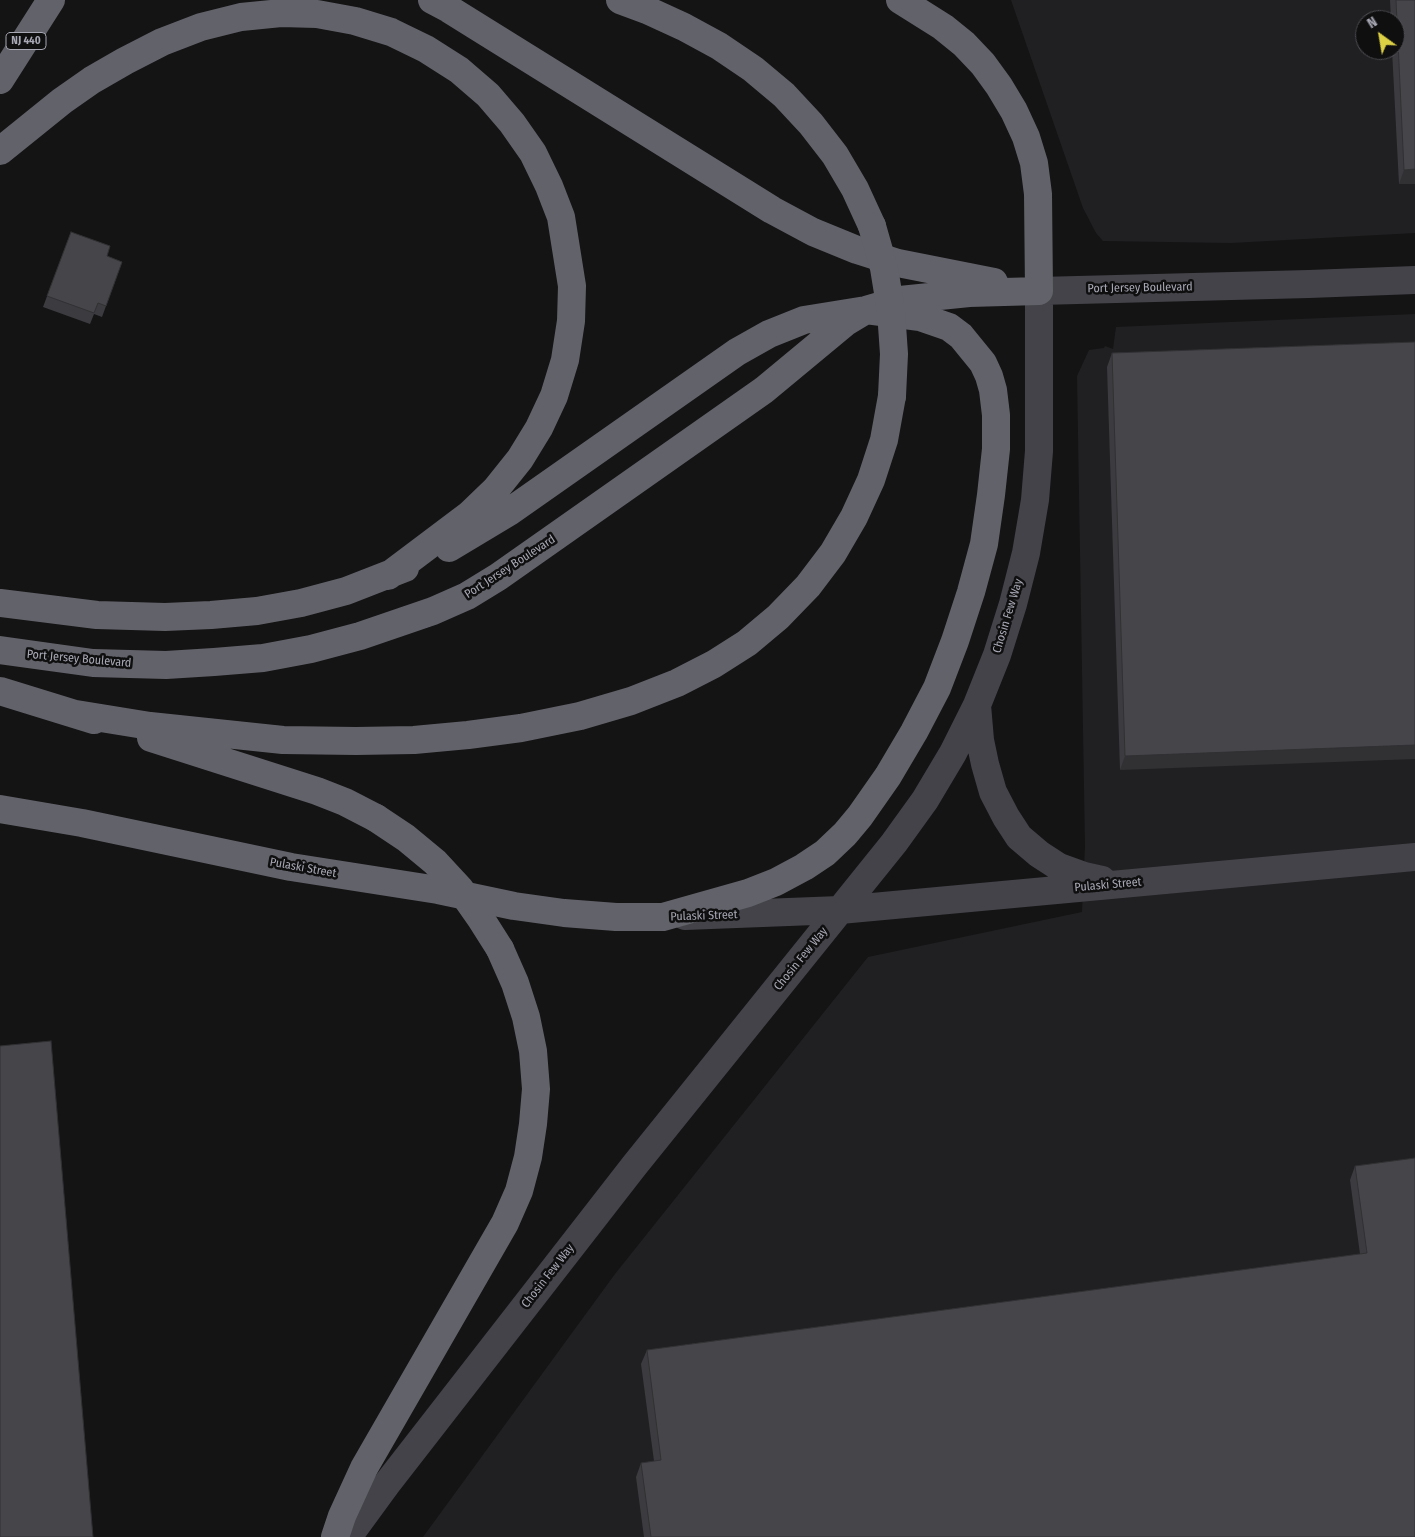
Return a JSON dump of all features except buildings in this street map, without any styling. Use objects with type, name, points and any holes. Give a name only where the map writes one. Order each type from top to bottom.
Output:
[{"type":"highway","name":"NJ 440","points":[[0,80],[51,0]]},
{"type":"highway","points":[[432,0],[772,210],[813,232],[857,250],[898,263],[1039,291],[1038,194],[1034,163],[1026,136],[1014,111],[994,79],[964,44],[943,27],[900,0]]},
{"type":"highway","points":[[76,714],[150,726],[283,740],[405,740],[468,735],[521,728],[580,716],[631,701],[677,683],[714,664],[747,643],[778,617],[808,586],[833,553],[854,517],[871,480],[884,440],[892,396],[894,354],[891,311],[884,268],[872,226],[855,189],[835,155],[811,124],[784,95],[753,69],[719,46],[670,20],[620,0]]},
{"type":"highway","points":[[0,151],[62,101],[92,80],[125,61],[177,36],[241,17],[280,13],[317,14],[373,26],[426,48],[459,70],[488,95],[512,123],[532,153],[549,186],[561,217],[572,286],[571,321],[566,360],[554,396],[539,428],[520,459],[496,489],[469,515],[388,576]]},
{"type":"highway","name":"Port Jersey Boulevard","points":[[0,603],[97,616],[165,617],[257,610],[301,603],[346,591],[388,576],[472,535],[509,512],[737,352],[769,334],[804,320],[866,310],[900,300],[933,296],[1039,291]]},
{"type":"highway","points":[[663,917],[748,893],[776,882],[804,867],[825,853],[838,841],[860,816],[914,732],[937,688],[956,640],[984,544],[991,495],[996,449],[996,415],[989,376],[973,348],[949,327],[920,317],[866,310]]},
{"type":"highway","name":"Port Jersey Boulevard","points":[[0,650],[93,663],[166,665],[244,659],[311,649],[360,636],[433,611],[467,596],[506,571],[764,390],[846,322],[866,310]]},
{"type":"highway","points":[[0,691],[317,791],[345,802],[376,818],[406,838],[435,862],[460,889],[500,949],[518,992],[526,1017],[533,1051],[536,1088],[534,1124],[519,1191],[505,1223],[364,1468],[342,1516],[335,1537]]},
{"type":"highway","name":"Pulaski Street","points":[[0,809],[82,823],[291,866],[438,890],[514,906],[564,913],[616,917],[663,917]]},
{"type":"street","name":"Port Jersey Boulevard","points":[[1039,291],[1415,280]]},
{"type":"street","name":"Chosin Few Way","points":[[348,1537],[386,1485],[634,1166],[894,843],[925,800],[953,753],[977,705],[997,655],[1026,553],[1035,500],[1039,451],[1039,291]]},
{"type":"street","points":[[977,705],[980,740],[993,792],[1019,837],[1039,854],[1059,867],[1084,876],[1126,884]]},
{"type":"street","name":"Pulaski Street","points":[[663,917],[840,910],[1415,857]]},
{"type":"shaded area","points":[[1011,0],[1415,0],[1415,233],[1231,243],[1103,241],[1096,233],[1083,208]]},
{"type":"shaded area","points":[[1415,314],[1415,1537],[423,1537],[615,1274],[868,957],[1082,912],[1085,846],[1077,376],[1089,350],[1104,348],[1105,346],[1113,349],[1116,327]]}]
